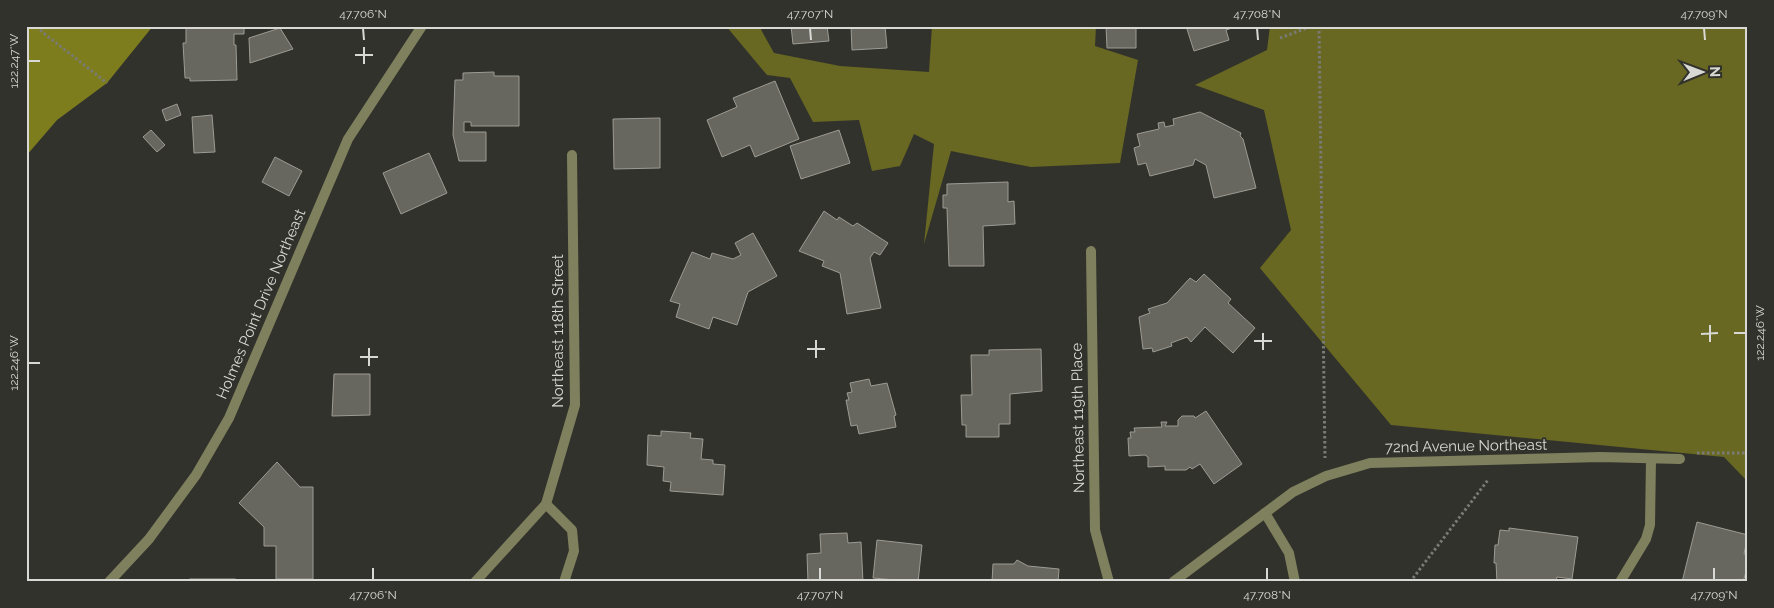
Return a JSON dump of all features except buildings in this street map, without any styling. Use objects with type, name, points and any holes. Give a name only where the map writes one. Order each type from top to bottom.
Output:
[{"type":"street","name":"Holmes Point Drive Northeast","points":[[109,582],[149,539],[196,476],[229,418],[348,139],[422,26]]},
{"type":"street","name":"Northeast 118th Street","points":[[546,504],[575,406],[572,155]]},
{"type":"street","name":"Northeast 119th Place","points":[[1091,251],[1094,530],[1109,582]]},
{"type":"street","name":"72nd Avenue Northeast","points":[[1173,582],[1293,492],[1326,476],[1370,463],[1600,457],[1680,459]]},
{"type":"street","points":[[1620,582],[1646,538],[1650,525],[1651,459]]},
{"type":"street","points":[[475,582],[546,504],[572,530],[574,551],[564,582]]},
{"type":"street","points":[[1265,513],[1289,553],[1295,582]]},
{"type":"path","points":[[45,26],[41,31],[107,83]]},
{"type":"path","points":[[1280,38],[1312,26]]},
{"type":"path","points":[[1319,26],[1326,476]]},
{"type":"path","points":[[1680,459],[1709,452],[1748,453]]},
{"type":"path","points":[[1410,582],[1488,480]]},
{"type":"shaded area","points":[[26,26],[153,26],[107,83],[57,120],[26,156]]},
{"type":"shaded area","points":[[726,26],[759,26],[774,53],[840,66],[929,72],[932,26],[1096,26],[1095,46],[1138,60],[1120,163],[1031,167],[951,151],[924,244],[934,144],[914,134],[900,166],[872,171],[859,120],[813,122],[790,78],[767,75]]},
{"type":"shaded area","points":[[1270,26],[1748,26],[1748,482],[1724,457],[1391,425],[1260,268],[1291,230],[1264,110],[1195,85],[1267,50]]}]
